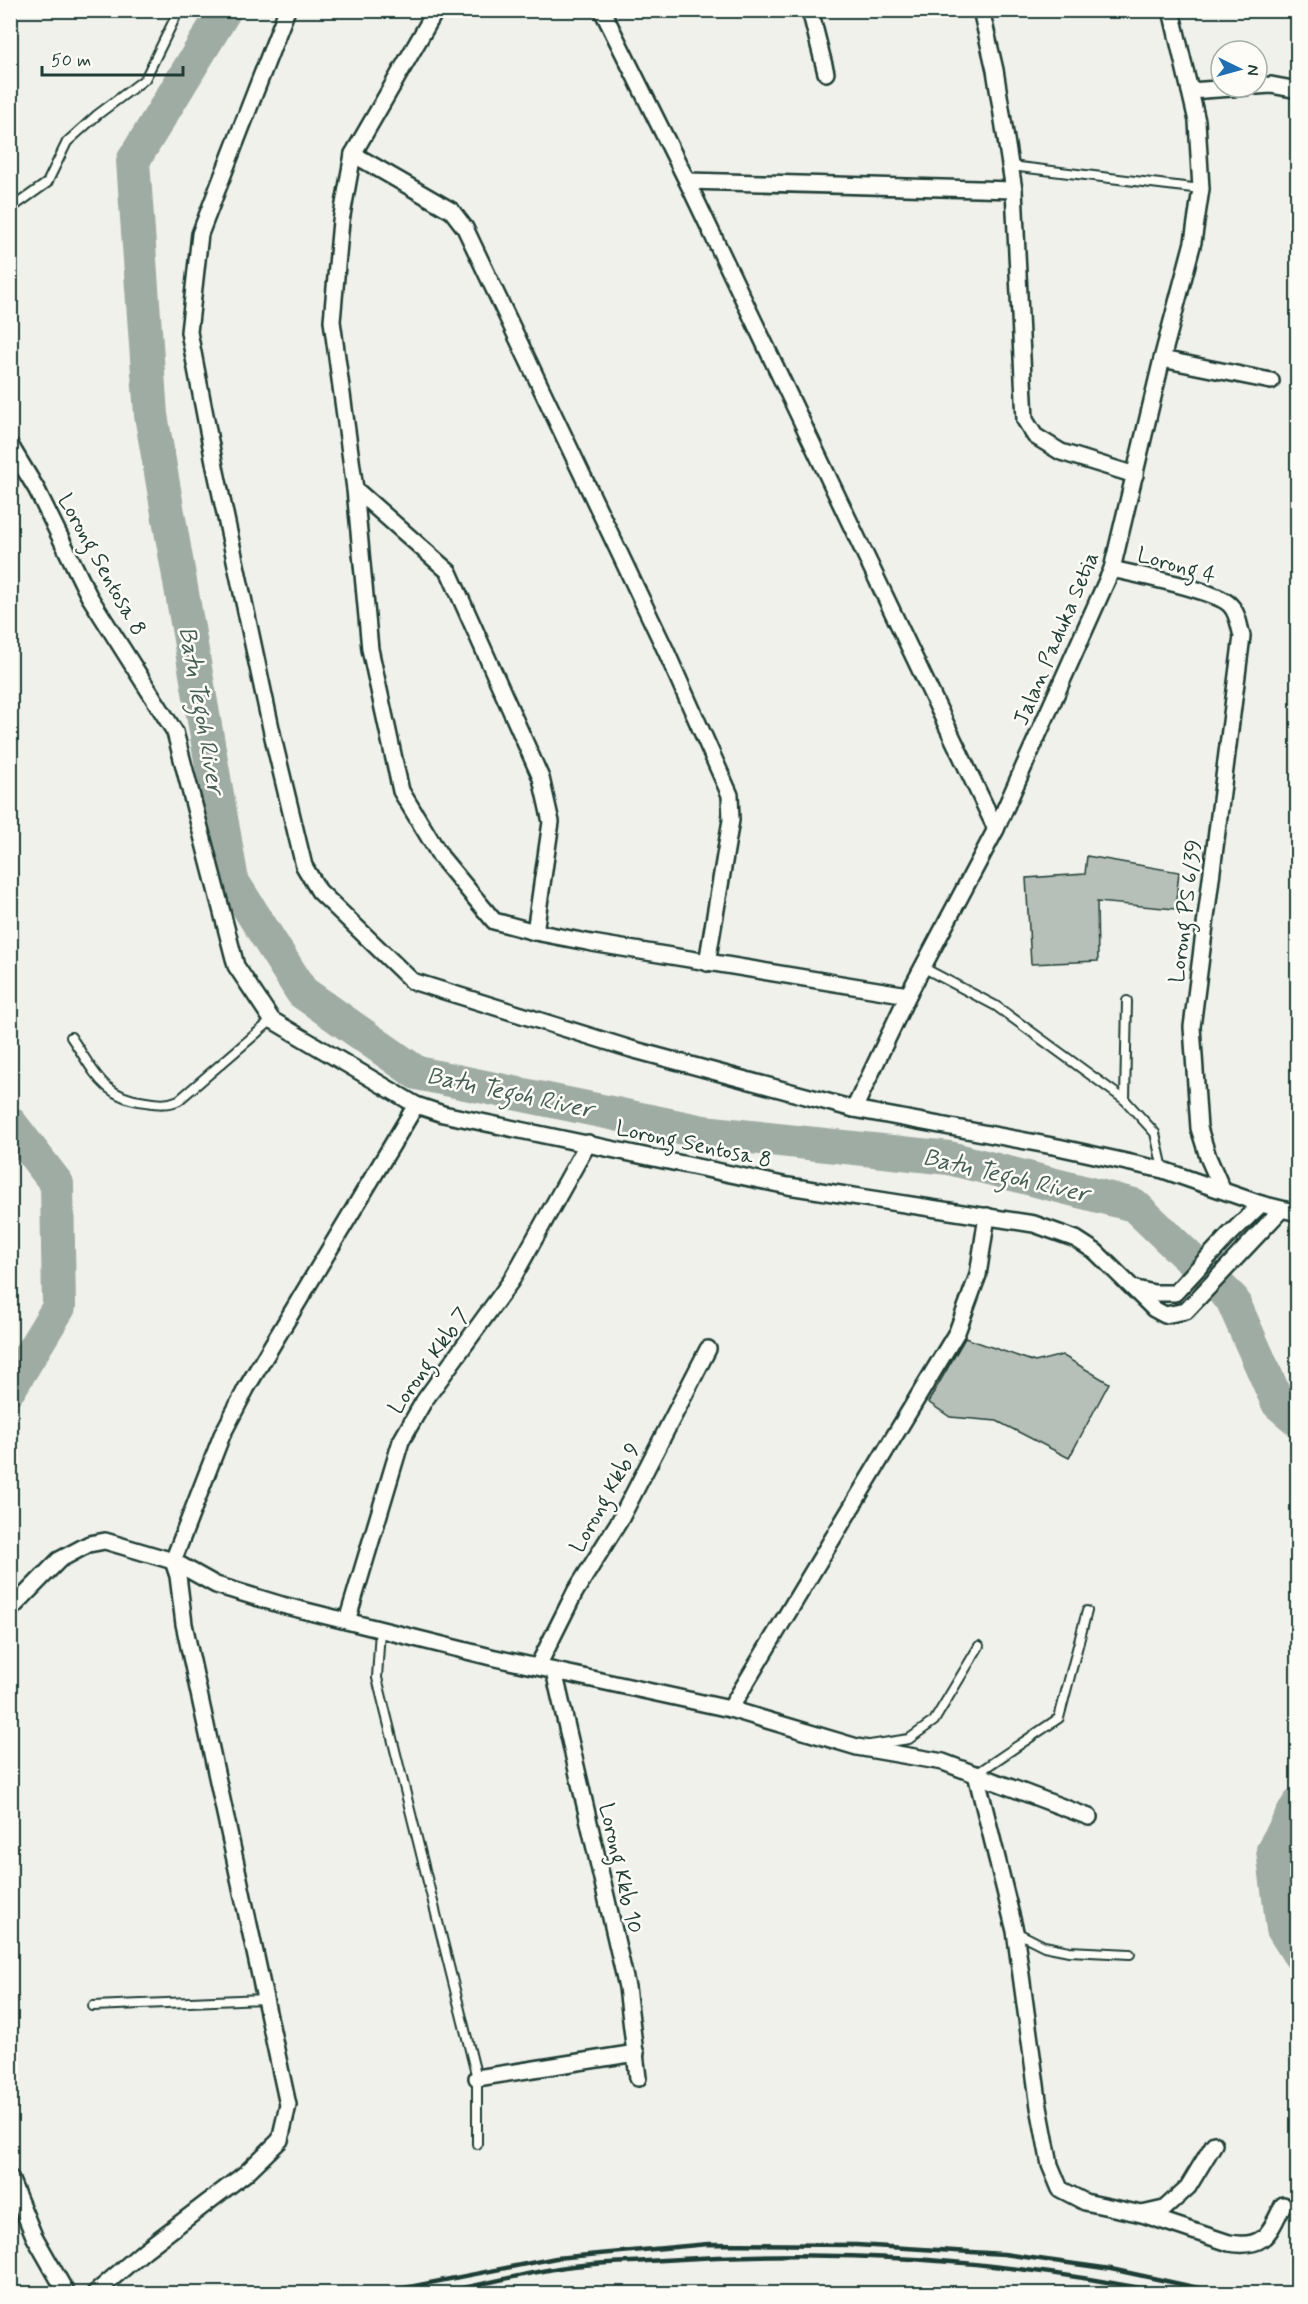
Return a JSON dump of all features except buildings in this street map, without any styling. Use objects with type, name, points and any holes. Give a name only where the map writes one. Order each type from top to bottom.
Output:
[{"type":"street","points":[[287,10],[200,234],[189,332],[271,730],[304,866],[319,891],[412,981],[631,1049],[854,1109],[1058,1147],[1163,1170],[1261,1204],[1298,1213]]},
{"type":"street","points":[[436,10],[353,154],[341,221],[332,321],[355,489],[370,649],[401,791],[441,858],[494,921],[535,932],[707,963],[908,995]]},
{"type":"street","points":[[602,10],[687,182],[996,829]]},
{"type":"street","points":[[810,10],[826,73]]},
{"type":"street","points":[[981,10],[995,70],[1014,190],[1025,420],[1035,436],[1061,452],[1135,475]]},
{"type":"street","name":"Jalan Paduka Setia","points":[[854,1109],[908,995],[996,829],[1112,569],[1162,359],[1193,243],[1201,189],[1197,121],[1171,10]]},
{"type":"street","points":[[1269,85],[1298,90]]},
{"type":"street","points":[[1190,91],[1209,90]]},
{"type":"street","points":[[353,154],[452,211],[465,228],[684,692],[729,795],[731,820],[707,963]]},
{"type":"street","points":[[687,182],[1014,190]]},
{"type":"street","points":[[1162,359],[1271,381]]},
{"type":"street","name":"Lorong Sentosa 8","points":[[10,445],[37,490],[89,596],[175,732],[236,966],[272,1020],[416,1105],[443,1114],[788,1186],[1034,1224],[1076,1239],[1096,1252],[1154,1309],[1165,1315],[1186,1311],[1281,1210]]},
{"type":"street","points":[[355,489],[449,572],[541,778],[551,822],[535,932]]},
{"type":"street","name":"Lorong 4","points":[[1112,569],[1211,594],[1229,603],[1235,612],[1242,636]]},
{"type":"street","name":"Lorong PS 6/39","points":[[1222,1189],[1208,1157],[1199,1128],[1192,1027],[1242,636]]},
{"type":"street","points":[[94,2294],[145,2250],[246,2173],[280,2140],[288,2105],[184,1624],[178,1576],[173,1561],[222,1436],[247,1387],[416,1105]]},
{"type":"street","name":"Lorong Kkb 7","points":[[347,1621],[401,1441],[413,1417],[511,1281],[588,1143]]},
{"type":"street","points":[[1136,1289],[1154,1293],[1175,1293],[1261,1204]]},
{"type":"street","points":[[730,1709],[957,1332],[978,1275],[987,1216]]},
{"type":"street","name":"Lorong Kkb 9","points":[[538,1666],[576,1592],[620,1520],[708,1349]]},
{"type":"street","points":[[10,1610],[59,1560],[89,1544],[105,1541],[173,1561],[216,1585],[282,1605],[491,1657],[730,1709],[857,1747],[943,1762],[1089,1817]]},
{"type":"street","name":"Lorong Kkb 10","points":[[554,1671],[627,1987],[638,2078]]},
{"type":"street","points":[[976,1774],[1015,1931],[1039,2107],[1050,2165],[1060,2189],[1085,2202],[1142,2214],[1243,2246],[1257,2243],[1268,2235],[1283,2205]]},
{"type":"street","points":[[477,2078],[636,2054]]},
{"type":"street","points":[[1142,2214],[1164,2209],[1188,2187],[1214,2144]]},
{"type":"street","points":[[10,2178],[34,2236],[67,2294]]},
{"type":"lane","points":[[10,209],[47,183],[67,142],[97,115],[145,79],[179,10]]},
{"type":"lane","points":[[1011,166],[1201,189]]},
{"type":"lane","points":[[924,968],[996,1006],[1125,1100],[1155,1133],[1163,1170]]},
{"type":"lane","points":[[1125,1100],[1127,1000]]},
{"type":"lane","points":[[71,1037],[104,1086],[112,1093],[131,1101],[163,1104],[179,1100],[272,1020]]},
{"type":"lane","points":[[976,1774],[1059,1718],[1087,1611]]},
{"type":"lane","points":[[380,1629],[377,1678],[477,2078],[477,2144]]},
{"type":"lane","points":[[857,1747],[909,1739],[934,1721],[979,1646]]},
{"type":"lane","points":[[1015,1931],[1044,1946],[1069,1951],[1130,1954]]},
{"type":"lane","points":[[93,2006],[265,1999]]},
{"type":"waterway","name":"Batu Tegoh River","points":[[225,10],[133,161],[151,415],[232,881],[302,992],[417,1073],[703,1132],[949,1158],[1134,1205],[1232,1299],[1278,1403],[1298,1420]]},
{"type":"waterway","points":[[10,1123],[57,1184],[59,1307],[10,1388]]},
{"type":"waterway","name":"Batu Tegoh River","points":[[1298,1805],[1273,1850],[1283,1929],[1298,1953]]},
{"type":"railway","points":[[374,2294],[556,2258],[708,2244],[856,2245],[1004,2254],[1111,2269],[1226,2294]]},
{"type":"railway","points":[[438,2294],[528,2274],[584,2265],[790,2255],[917,2259],[981,2265],[1044,2272],[1170,2294]]}]
